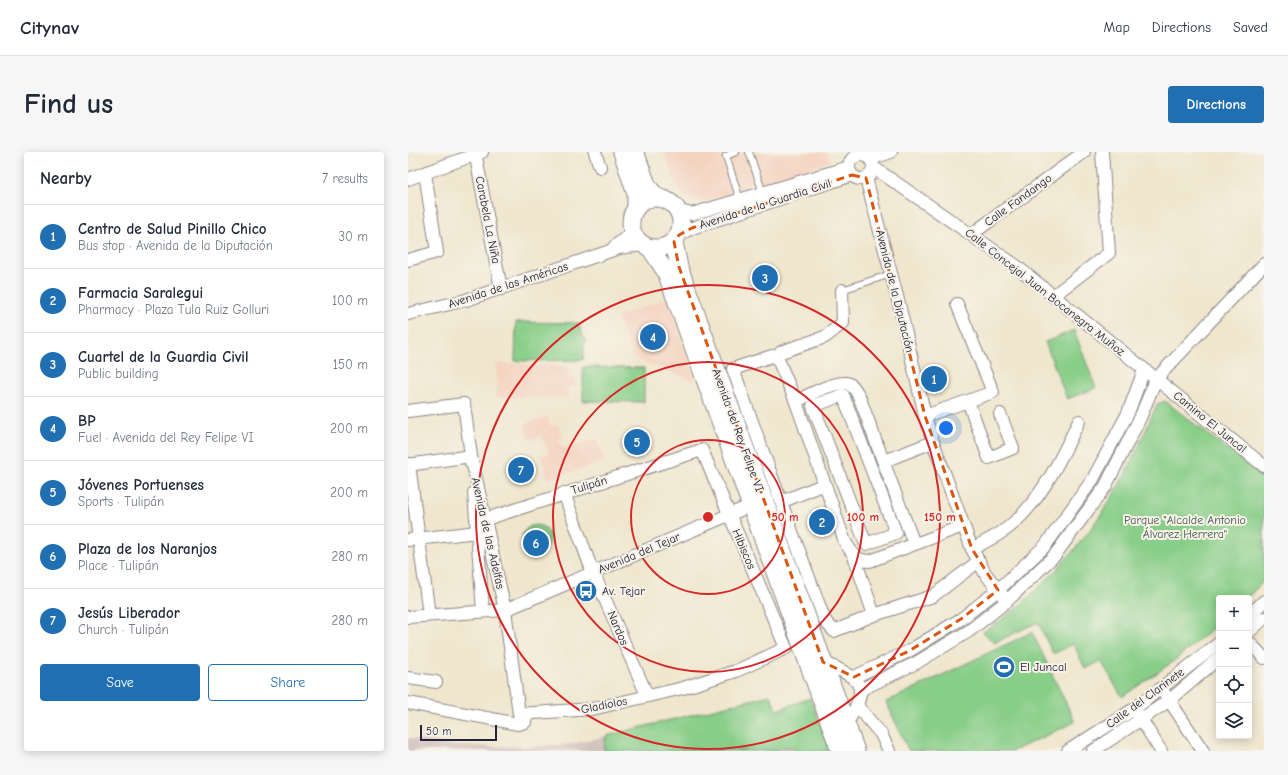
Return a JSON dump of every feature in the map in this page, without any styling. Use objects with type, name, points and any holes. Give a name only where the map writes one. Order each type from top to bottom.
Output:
[{"type":"main road","points":[[622,152],[634,187],[636,208]]},
{"type":"main road","points":[[635,152],[648,187],[658,198],[673,204],[679,211],[682,219],[682,227],[676,239],[658,249],[641,242],[630,224],[632,215],[642,202],[658,198]]},
{"type":"main road","name":"Avenida del Rey Felipe VI","points":[[676,239],[679,267],[856,751]]},
{"type":"main road","name":"Avenida del Rey Felipe VI","points":[[641,242],[666,272],[752,505],[806,660],[840,751]]},
{"type":"street","points":[[595,152],[600,167]]},
{"type":"street","points":[[679,211],[692,214],[763,193],[850,163],[854,156],[867,158],[891,152]]},
{"type":"street","name":"Calle Fandango","points":[[972,234],[1084,152]]},
{"type":"street","points":[[1053,296],[1109,252],[1102,152]]},
{"type":"street","points":[[408,179],[478,153]]},
{"type":"street","name":"Carabela La Niña","points":[[478,153],[501,289]]},
{"type":"street","points":[[850,163],[858,179],[866,178],[871,174],[867,158]]},
{"type":"street","name":"Calle Concejal Juan Bocanegra Muñoz","points":[[867,158],[972,234],[1053,296],[1156,379]]},
{"type":"street","name":"Avenida de la Guardia Civil","points":[[676,239],[692,228],[850,163]]},
{"type":"street","points":[[408,260],[437,252],[425,173]]},
{"type":"street","name":"Avenida de la Diputación","points":[[866,178],[925,416],[933,442],[972,549],[978,561],[1007,601]]},
{"type":"street","name":"Avenida de las Américas","points":[[606,252],[641,242]]},
{"type":"street","name":"Avenida de las Américas","points":[[408,314],[466,300],[606,252],[641,242]]},
{"type":"street","points":[[860,690],[922,659],[969,631],[1007,601],[1055,555],[1105,487],[1140,418],[1156,379],[1264,264]]},
{"type":"street","points":[[842,290],[844,323],[825,337],[781,352],[778,358],[796,402],[845,542],[854,556],[874,615]]},
{"type":"street","points":[[925,416],[993,392],[957,304]]},
{"type":"street","points":[[778,358],[772,356],[732,369],[825,621],[834,631],[874,615],[933,596],[978,561]]},
{"type":"street","points":[[854,677],[909,651],[961,619],[998,590],[1045,546],[1093,479],[1128,413],[1144,370]]},
{"type":"street","name":"Camino El Juncal","points":[[1156,379],[1264,466]]},
{"type":"street","points":[[796,402],[807,395],[834,385],[846,383],[852,386],[859,396],[914,544]]},
{"type":"street","points":[[843,395],[896,533],[866,544],[813,406],[843,395]]},
{"type":"street","points":[[968,401],[988,458],[1013,448],[1000,414]]},
{"type":"street","name":"Avenida de las Adelfas","points":[[408,411],[464,404],[480,524],[483,611]]},
{"type":"street","points":[[972,549],[1010,527],[1034,502],[1061,459],[1079,421]]},
{"type":"street","points":[[884,461],[933,442]]},
{"type":"street","name":"Tulipán","points":[[414,540],[480,524],[564,493],[702,450]]},
{"type":"street","name":"Hibiscos","points":[[702,450],[786,648]]},
{"type":"street","points":[[429,615],[414,540],[409,464],[471,456]]},
{"type":"street","points":[[781,502],[825,484]]},
{"type":"street","name":"Nardos","points":[[564,493],[594,572],[647,695]]},
{"type":"street","name":"Avenida del Tejar","points":[[408,617],[505,610],[752,505]]},
{"type":"street","name":"Avenida de las Adelfas","points":[[480,524],[505,610]]},
{"type":"street","points":[[854,556],[863,561],[870,561],[963,526]]},
{"type":"street","points":[[1252,613],[1264,601]]},
{"type":"street","points":[[408,703],[518,724],[525,722],[526,714],[519,714],[505,610]]},
{"type":"street","points":[[1250,631],[1264,618]]},
{"type":"street","name":"Calle del Clarinete","points":[[1068,751],[1134,709],[1216,644]]},
{"type":"street","points":[[1252,645],[1264,658]]},
{"type":"street","name":"Gladiolos","points":[[526,714],[592,710],[647,695],[682,688],[736,670],[786,648]]},
{"type":"street","name":"Calle del Clarinete","points":[[1093,751],[1170,700],[1216,661]]},
{"type":"street","points":[[823,662],[854,677],[860,690],[858,707],[846,724]]},
{"type":"street","points":[[408,678],[436,682]]},
{"type":"street","points":[[1161,688],[1203,751]]},
{"type":"street","points":[[858,707],[881,734],[889,751]]},
{"type":"street","points":[[1134,709],[1142,719],[1161,751]]},
{"type":"lane","points":[[736,152],[726,156],[740,200]]},
{"type":"lane","points":[[749,152],[763,193]]},
{"type":"lane","points":[[842,290],[891,274]]},
{"type":"highlighted area","points":[[852,175],[866,178],[925,416],[972,549],[998,590],[961,619],[909,651],[854,677],[823,662],[679,267],[674,242],[679,235],[692,228]]},
{"type":"shaded area","points":[[664,152],[827,152],[831,161],[702,202],[689,199],[677,187]]},
{"type":"shaded area","points":[[667,298],[696,382],[634,358],[617,317]]},
{"type":"shaded area","points":[[497,363],[569,367],[569,377],[576,378],[575,387],[569,387],[569,397],[496,397]]},
{"type":"shaded area","points":[[547,416],[551,426],[557,424],[563,437],[559,438],[563,449],[597,438],[605,461],[548,480],[541,456],[549,453],[541,436],[530,440],[524,425]]},
{"type":"shaded area","points":[[770,695],[777,710],[810,698],[831,751],[408,751],[408,738],[460,746],[523,747],[572,744],[706,713]]},
{"type":"green space","points":[[516,322],[578,323],[585,340],[583,360],[515,361]]},
{"type":"green space","points":[[1074,330],[1096,388],[1067,399],[1045,342]]},
{"type":"green space","points":[[583,367],[644,368],[644,402],[583,401]]},
{"type":"green space","name":"Parque \"Alcalde Antonio Álvarez Herrera\"","points":[[1165,401],[1264,478],[1264,581],[1250,595],[1216,595],[1216,626],[1174,661],[1122,697],[1101,661],[1085,669],[1074,644],[1053,654],[1038,622],[994,643],[983,632],[1020,605],[1058,568],[1082,541],[1103,512],[1119,486],[1157,404]]},
{"type":"green space","points":[[536,525],[546,529],[550,539],[546,549],[536,553],[526,549],[522,539],[526,529]]},
{"type":"green space","name":"El Juncal","points":[[1032,632],[1075,722],[1013,751],[909,751],[886,702]]},
{"type":"green space","points":[[770,695],[777,710],[810,698],[831,751],[795,751],[793,748],[785,747],[773,751],[604,751],[606,736]]},
{"type":"place","name":"Cuartel de la Guardia Civil","points":[[765,278]]},
{"type":"place","name":"BP","points":[[653,337]]},
{"type":"place","name":"Centro de Salud Pinillo Chico","points":[[934,379]]},
{"type":"place","name":"Jóvenes Portuenses","points":[[637,442]]},
{"type":"place","name":"Jesús Liberador","points":[[521,470]]},
{"type":"place","name":"Farmacia Saralegui","points":[[822,522]]},
{"type":"place","name":"Plaza de los Naranjos","points":[[536,543]]},
{"type":"place","name":"Av. Tejar","points":[[586,591]]},
{"type":"place","name":"El Juncal","points":[[1004,667]]}]
